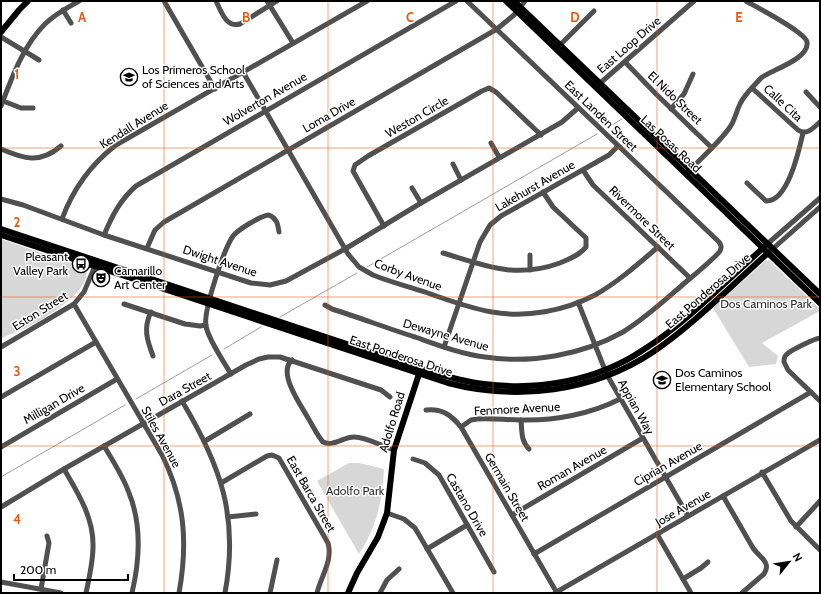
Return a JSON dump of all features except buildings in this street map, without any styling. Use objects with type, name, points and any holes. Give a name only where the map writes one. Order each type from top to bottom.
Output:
[{"type":"main road","points":[[1,32],[28,1]]},
{"type":"main road","name":"Las Posas Road","points":[[506,1],[518,9],[560,45],[598,85]]},
{"type":"main road","name":"Las Posas Road","points":[[514,1],[518,9],[765,246],[820,303]]},
{"type":"main road","name":"East Ponderosa Drive","points":[[1,228],[96,263],[420,371],[473,382],[515,386],[533,386],[562,382],[606,372],[639,360],[663,344],[691,322],[770,251]]},
{"type":"main road","name":"East Ponderosa Drive","points":[[1,235],[96,263]]},
{"type":"main road","name":"East Ponderosa Drive","points":[[606,372],[658,340],[686,318],[765,246]]},
{"type":"main road","name":"Las Posas Road","points":[[770,251],[820,294]]},
{"type":"main road","points":[[806,290],[813,292],[820,299]]},
{"type":"main road","name":"Adolfo Road","points":[[348,593],[357,573],[378,538],[387,514],[394,450],[420,371]]},
{"type":"street","points":[[33,108],[21,108],[2,104],[15,70],[25,51],[46,23],[62,10],[79,1]]},
{"type":"street","points":[[164,1],[215,89]]},
{"type":"street","points":[[216,1],[226,21],[235,25],[240,24],[268,3],[277,1]]},
{"type":"street","name":"Kendall Avenue","points":[[62,219],[71,196],[78,185],[94,164],[109,151],[122,142],[367,1]]},
{"type":"street","name":"Wolverton Avenue","points":[[104,235],[120,202],[136,186],[456,1]]},
{"type":"street","name":"East Landen Street","points":[[467,1],[719,242],[721,246]]},
{"type":"street","name":"Loma Drive","points":[[147,248],[155,230],[164,222],[497,30],[509,20],[525,1]]},
{"type":"street","name":"East Loop Drive","points":[[598,85],[694,1]]},
{"type":"street","points":[[688,172],[730,128],[741,102],[752,88],[765,76],[798,58],[806,49],[807,42],[804,37],[782,21],[746,1]]},
{"type":"street","points":[[268,3],[293,43]]},
{"type":"street","points":[[62,10],[71,23]]},
{"type":"street","points":[[560,45],[594,11]]},
{"type":"street","points":[[1,37],[39,60]]},
{"type":"street","name":"El Nido Street","points":[[625,62],[712,148]]},
{"type":"street","name":"Corby Avenue","points":[[243,72],[345,249],[359,267],[373,275],[459,304],[493,312],[519,314],[558,309],[596,294],[612,284],[658,247]]},
{"type":"street","points":[[671,109],[688,88],[693,74]]},
{"type":"street","name":"Weston Circle","points":[[384,226],[354,173],[353,168],[355,165],[364,159],[489,88],[496,92],[541,135]]},
{"type":"street","name":"Calle Cita","points":[[752,88],[803,133],[809,131],[820,122]]},
{"type":"street","points":[[806,92],[820,107]]},
{"type":"street","name":"Dwight Avenue","points":[[1,199],[23,205],[104,235],[218,272],[257,284],[276,284],[286,281],[345,249],[421,203],[541,135],[565,120],[578,108]]},
{"type":"street","points":[[747,183],[764,200],[773,200],[788,182],[797,158],[803,133]]},
{"type":"street","points":[[491,143],[499,158]]},
{"type":"street","points":[[1,149],[20,156],[32,158],[48,155],[61,146]]},
{"type":"street","name":"Lakehurst Avenue","points":[[444,347],[482,238],[490,225],[502,216],[609,155],[618,146]]},
{"type":"street","points":[[453,164],[461,180]]},
{"type":"street","name":"Rivermore Street","points":[[583,170],[593,184],[690,278]]},
{"type":"street","points":[[412,188],[421,203]]},
{"type":"street","points":[[443,252],[500,270],[530,270],[547,267],[565,261],[580,253],[587,241],[584,236],[553,207],[543,192]]},
{"type":"street","points":[[765,246],[820,198]]},
{"type":"street","points":[[770,251],[820,207]]},
{"type":"street","points":[[231,374],[210,337],[206,325],[205,316],[218,272],[230,240],[240,230],[261,218],[270,215],[276,221],[278,232]]},
{"type":"street","name":"Dewayne Avenue","points":[[325,305],[332,309],[444,347],[477,356],[513,359],[550,357],[595,345],[622,332],[639,321],[717,255],[721,246]]},
{"type":"street","points":[[530,255],[530,270]]},
{"type":"street","name":"Eston Street","points":[[1,347],[74,304],[84,292],[96,263]]},
{"type":"street","name":"Appian Way","points":[[578,302],[606,372],[688,516]]},
{"type":"street","name":"Stiles Avenue","points":[[74,304],[168,467],[180,504],[182,516],[184,544],[179,593]]},
{"type":"street","points":[[124,304],[185,324],[200,326],[206,325]]},
{"type":"street","points":[[151,312],[147,319],[146,330],[153,356]]},
{"type":"street","points":[[820,338],[815,338],[790,352],[784,359],[786,368],[820,400]]},
{"type":"street","points":[[1,397],[96,342]]},
{"type":"street","name":"Dara Street","points":[[1,507],[182,401],[252,362],[264,358],[280,357],[292,360],[381,390],[390,397]]},
{"type":"street","points":[[292,360],[289,364],[288,372],[290,385],[323,442],[329,444],[346,438],[357,437],[394,450]]},
{"type":"street","name":"Milligan Drive","points":[[1,447],[117,379]]},
{"type":"street","name":"Ciprian Avenue","points":[[534,554],[811,392]]},
{"type":"street","name":"Fenmore Avenue","points":[[461,427],[471,420],[477,419],[521,420],[555,418],[602,407],[620,399]]},
{"type":"street","points":[[182,401],[205,441],[221,483],[228,517],[229,558],[225,593]]},
{"type":"street","name":"Germain Street","points":[[426,410],[438,409],[447,414],[461,427],[556,593]]},
{"type":"street","points":[[205,441],[250,414]]},
{"type":"street","points":[[521,420],[522,440],[529,449]]},
{"type":"street","name":"Roman Avenue","points":[[512,515],[643,438]]},
{"type":"street","name":"Jose Avenue","points":[[556,593],[762,472],[820,440]]},
{"type":"street","points":[[104,446],[126,485],[136,518],[139,537],[139,556],[132,593]]},
{"type":"street","name":"East Barca Street","points":[[221,483],[266,456],[276,456],[281,461],[328,543],[328,560],[317,593]]},
{"type":"street","name":"Castano Drive","points":[[413,459],[425,463],[436,472],[494,572]]},
{"type":"street","points":[[64,469],[82,500],[92,529],[94,546],[86,593]]},
{"type":"street","points":[[762,472],[788,517],[796,527],[820,550]]},
{"type":"street","points":[[723,496],[753,548],[765,560],[767,565],[767,570],[764,574],[742,593]]},
{"type":"street","points":[[796,527],[820,501]]},
{"type":"street","points":[[228,517],[256,514]]},
{"type":"street","points":[[387,514],[400,517],[410,523],[418,532],[453,593]]},
{"type":"street","points":[[427,549],[467,525]]},
{"type":"street","points":[[657,534],[691,593]]},
{"type":"street","points":[[41,589],[49,543],[47,536]]},
{"type":"street","points":[[270,593],[276,560]]},
{"type":"street","points":[[683,579],[708,562]]},
{"type":"street","points":[[380,593],[387,580],[399,569]]},
{"type":"street","points":[[1,582],[61,593]]},
{"type":"green space","points":[[1,239],[86,268],[86,277],[82,286],[64,304],[32,325],[1,339]]},
{"type":"green space","name":"Dos Caminos Park","points":[[769,260],[820,309],[820,311],[762,343],[778,356],[776,364],[749,367],[713,308],[765,261]]},
{"type":"green space","name":"Adolfo Park","points":[[349,463],[359,463],[384,469],[378,513],[370,534],[359,554],[317,481]]},
{"type":"waterway","points":[[607,128],[622,119]]},
{"type":"waterway","points":[[367,267],[597,134]]},
{"type":"waterway","points":[[280,317],[357,273]]},
{"type":"waterway","points":[[224,349],[261,327]]},
{"type":"waterway","points":[[136,399],[212,355]]},
{"type":"waterway","points":[[1,477],[125,405]]},
{"type":"place","name":"Los Primeros School of Sciences and Arts","points":[[129,77]]},
{"type":"place","name":"Pleasant Valley Park","points":[[81,264]]},
{"type":"place","name":"Camarillo Art Center","points":[[101,278]]},
{"type":"place","name":"Dos Caminos Elementary School","points":[[662,380]]}]
